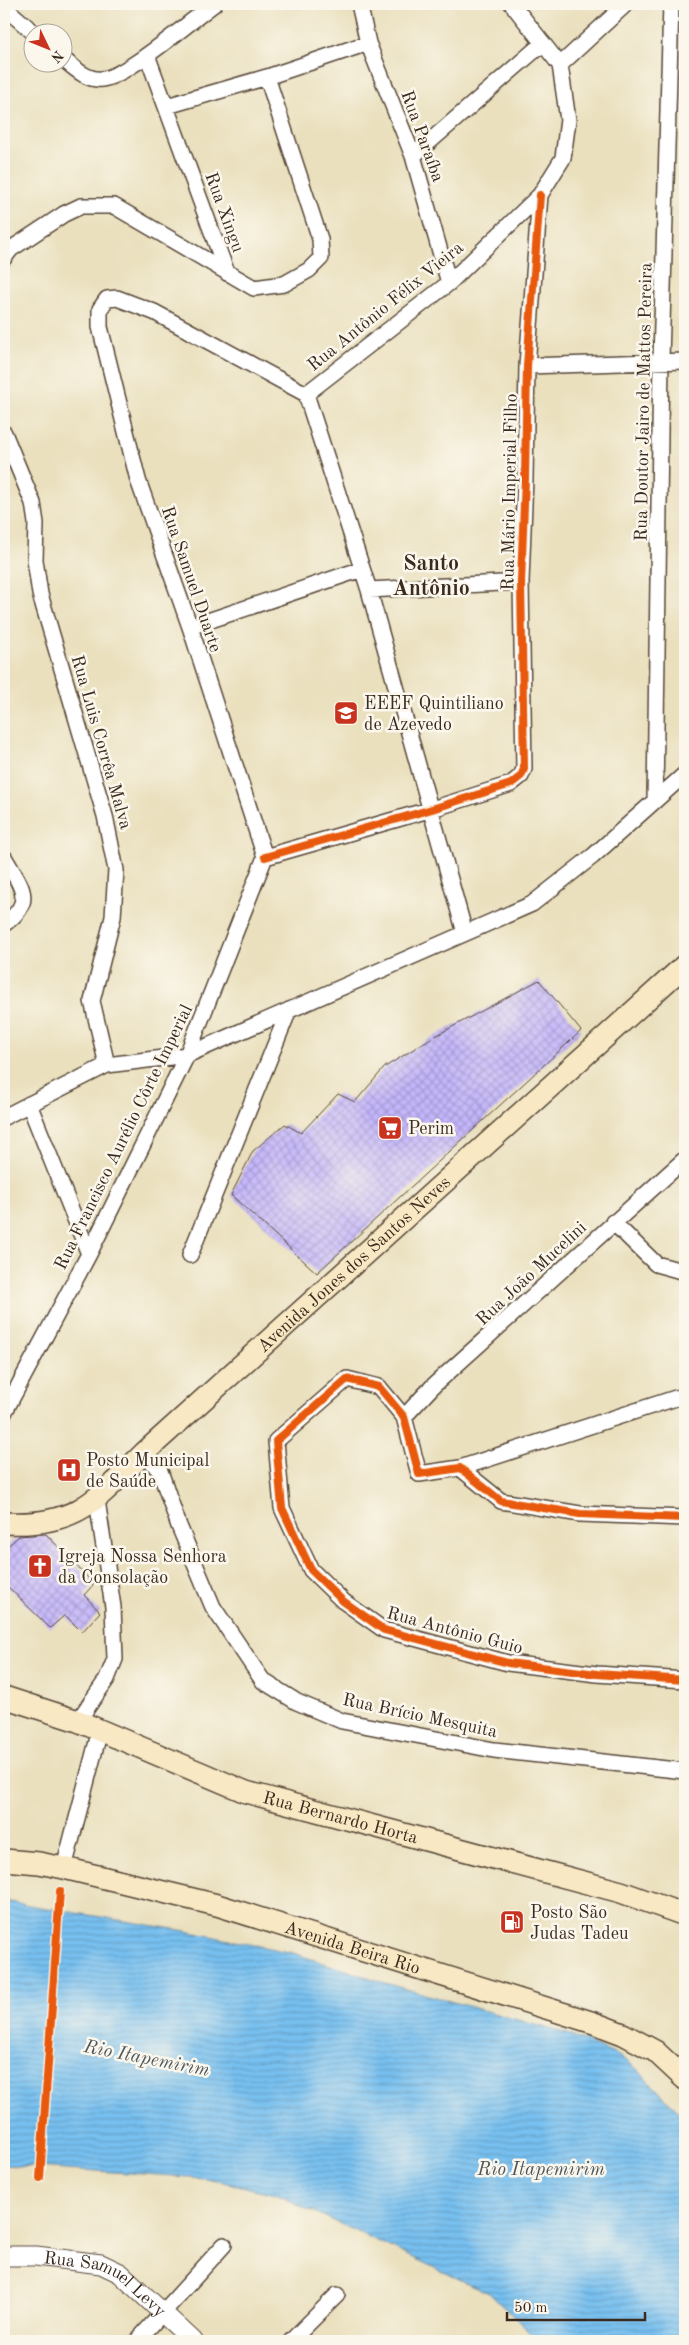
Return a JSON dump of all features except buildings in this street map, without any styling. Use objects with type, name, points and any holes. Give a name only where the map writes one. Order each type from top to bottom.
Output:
[{"type":"main road","name":"Avenida Jones dos Santos Neves","points":[[4,1523],[20,1524],[58,1519],[73,1514],[97,1500],[144,1453],[685,965]]},
{"type":"main road","name":"Rua Bernardo Horta","points":[[4,1697],[78,1721],[246,1792],[621,1892],[685,1915]]},
{"type":"main road","name":"Avenida Beira Rio","points":[[4,1860],[39,1862],[216,1905],[594,2023],[623,2034],[654,2051],[685,2079]]},
{"type":"street","points":[[72,65],[92,78],[102,79],[114,76],[147,55],[214,4]]},
{"type":"street","name":"Rua Paraíba","points":[[359,4],[368,43],[413,156],[449,283]]},
{"type":"street","points":[[512,4],[560,65],[626,4]]},
{"type":"street","name":"Rua Doutor Jairo de Mattos Pereira","points":[[655,801],[661,360],[671,4]]},
{"type":"street","points":[[4,7],[22,23]]},
{"type":"street","points":[[167,106],[267,77],[368,43]]},
{"type":"street","points":[[413,156],[543,43]]},
{"type":"street","name":"Rua Xingu","points":[[147,55],[226,273],[254,288],[284,284],[309,270],[321,258],[320,239],[267,77]]},
{"type":"street","name":"Rua Antônio Félix Vieira","points":[[306,394],[449,283],[540,195],[563,158],[568,120],[560,65]]},
{"type":"street","name":"Rua Mário Imperial Filho","points":[[432,810],[511,784],[520,776],[525,756],[521,582],[526,478],[527,366],[540,195]]},
{"type":"street","points":[[4,258],[12,249],[64,214],[81,206],[114,206],[226,273]]},
{"type":"street","name":"Rua Samuel Duarte","points":[[265,857],[190,627],[138,480],[100,327],[100,309],[107,299],[117,298],[154,312],[306,394]]},
{"type":"street","points":[[527,366],[661,360],[685,361]]},
{"type":"street","points":[[306,394],[369,590],[465,933]]},
{"type":"street","name":"Rua Luis Corrêa Malva","points":[[4,433],[33,503],[36,523],[35,560],[40,594],[105,816],[116,870],[113,916],[92,1001],[106,1065]]},
{"type":"street","points":[[190,627],[362,570]]},
{"type":"street","points":[[369,590],[521,582]]},
{"type":"street","points":[[4,1117],[106,1065],[188,1055],[532,904],[593,856],[685,774]]},
{"type":"street","points":[[265,857],[432,810]]},
{"type":"street","points":[[4,856],[24,896],[22,905],[16,915],[4,924]]},
{"type":"street","name":"Rua Francisco Aurélio Côrte Imperial","points":[[4,1413],[89,1254],[188,1055],[265,857]]},
{"type":"street","points":[[190,1255],[289,1010]]},
{"type":"street","points":[[29,1104],[89,1254]]},
{"type":"street","name":"Rua João Mucelini","points":[[404,1417],[433,1386],[685,1158]]},
{"type":"street","points":[[613,1222],[656,1264],[685,1272]]},
{"type":"street","name":"Rua Antônio Guio","points":[[404,1417],[379,1387],[347,1379],[276,1441],[282,1508],[311,1570],[343,1601],[384,1630],[508,1663],[597,1674],[685,1680]]},
{"type":"street","points":[[404,1417],[419,1474],[460,1468],[685,1395]]},
{"type":"street","name":"Rua Brício Mesquita","points":[[144,1453],[160,1471],[213,1607],[263,1681],[297,1702],[342,1721],[494,1750],[685,1771]]},
{"type":"street","points":[[460,1468],[501,1501],[580,1514],[685,1518]]},
{"type":"street","points":[[78,1721],[107,1680],[115,1659],[113,1606],[97,1500]]},
{"type":"street","points":[[64,1868],[100,1730]]},
{"type":"street","points":[[137,2341],[224,2245]]},
{"type":"street","name":"Rua Samuel Levy","points":[[4,2256],[36,2256],[101,2264],[120,2273],[193,2341]]},
{"type":"street","points":[[291,2341],[337,2295]]},
{"type":"water","name":"Rio Itapemirim","points":[[4,1901],[186,1931],[293,1953],[389,1984],[568,2034],[619,2056],[637,2069],[685,2118],[685,2341],[539,2341],[489,2293],[276,2194],[206,2178],[4,2165]]},
{"type":"cycle path","points":[[265,857],[511,784],[521,776],[524,769],[521,582],[527,366],[540,195]]},
{"type":"cycle path","points":[[685,1518],[580,1514],[501,1501],[460,1468],[419,1474],[404,1417],[379,1387],[347,1379],[276,1441],[282,1508],[311,1570],[343,1601],[384,1630],[508,1663],[597,1674],[685,1680]]},
{"type":"cycle path","points":[[40,2178],[60,1891]]},
{"type":"place","name":"EEEF Quintiliano de Azevedo","points":[[346,713]]},
{"type":"place","name":"Perim","points":[[390,1128]]},
{"type":"place","name":"Posto Municipal de Saúde","points":[[69,1470]]},
{"type":"place","name":"Igreja Nossa Senhora da Consolação","points":[[40,1566]]},
{"type":"place","name":"Posto São Judas Tadeu","points":[[512,1922]]},
{"type":"district","name":"Santo Antônio","points":[[431,574]]}]
